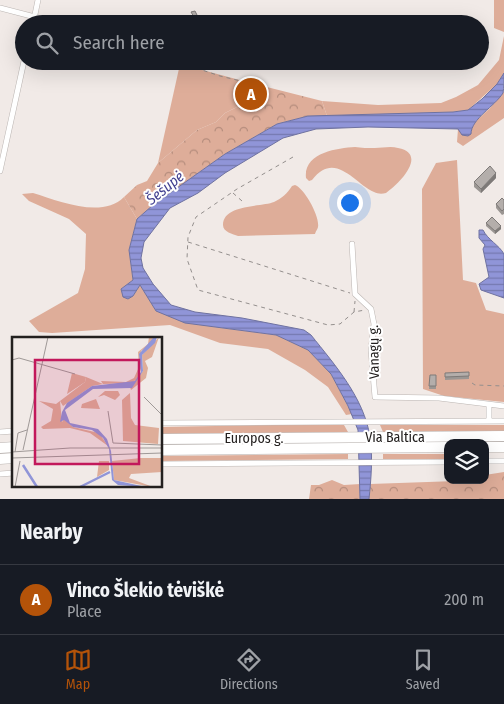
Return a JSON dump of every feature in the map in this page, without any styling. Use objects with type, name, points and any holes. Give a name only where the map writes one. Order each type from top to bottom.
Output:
[{"type":"highway","name":"Via Baltica","points":[[346,442],[504,436]]},
{"type":"highway","name":"Europos g.","points":[[162,439],[346,442]]},
{"type":"highway","name":"Europos g.","points":[[162,450],[346,442]]},
{"type":"highway","name":"Via Baltica","points":[[384,442],[444,447]]},
{"type":"highway","points":[[489,447],[504,447]]},
{"type":"street","points":[[34,15],[38,0]]},
{"type":"street","points":[[0,8],[18,15]]},
{"type":"street","points":[[0,171],[22,70]]},
{"type":"street","points":[[352,244],[355,294]]},
{"type":"street","name":"Vanagų g.","points":[[355,294],[371,309],[374,324],[371,350],[375,397],[439,398],[504,406]]},
{"type":"street","points":[[489,405],[489,421]]},
{"type":"street","points":[[162,423],[504,421]]},
{"type":"street","points":[[489,461],[504,461]]},
{"type":"street","points":[[162,464],[444,462]]},
{"type":"path","points":[[204,70],[249,83]]},
{"type":"path","points":[[293,157],[196,217],[188,237],[188,259],[198,290],[328,325],[340,324],[354,312],[371,309]]},
{"type":"path","points":[[232,193],[242,201]]},
{"type":"path","points":[[188,242],[355,294],[354,312]]},
{"type":"path","points":[[472,383],[475,385],[504,386]]},
{"type":"green space","points":[[494,0],[504,0],[504,32],[494,28]]},
{"type":"green space","points":[[504,36],[504,73],[497,84],[468,110],[327,116],[322,101],[378,105],[441,103],[456,97],[478,85],[499,60]]},
{"type":"green space","points":[[179,70],[202,70],[247,82],[243,104],[225,113],[216,122],[197,130],[158,163]]},
{"type":"green space","points":[[247,82],[322,101],[327,116],[308,116],[277,124],[225,154],[153,205],[137,219],[124,197],[137,185],[147,181],[158,163],[197,130],[216,122],[225,113],[243,104]]},
{"type":"green space","points":[[504,91],[504,118],[463,146],[457,142],[458,129],[471,129],[474,123]]},
{"type":"green space","points":[[355,147],[398,148],[407,151],[411,156],[411,163],[403,177],[383,194],[374,192],[352,176],[336,168],[329,168],[320,172],[309,181],[306,178],[310,163],[315,157],[339,149]]},
{"type":"green space","points":[[457,160],[463,280],[476,283],[486,310],[504,314],[504,402],[444,396],[423,389],[422,189],[436,163]]},
{"type":"green space","points":[[295,185],[303,191],[317,216],[318,228],[315,234],[238,236],[223,227],[225,218],[229,213],[244,207],[274,202],[284,196]]},
{"type":"green space","points":[[33,193],[67,204],[92,208],[104,207],[124,197],[137,219],[129,250],[133,280],[121,289],[133,296],[140,285],[156,311],[223,328],[276,335],[308,350],[331,374],[352,414],[346,415],[328,387],[305,370],[268,349],[220,343],[170,325],[52,333],[39,332],[29,321],[78,293],[85,269],[86,234],[69,219],[29,201],[22,194]]},
{"type":"green space","points":[[344,425],[348,432],[162,434],[162,427]]},
{"type":"green space","points":[[380,425],[504,425],[504,431],[383,432]]},
{"type":"green space","points":[[348,454],[348,459],[162,461],[162,456]]},
{"type":"green space","points":[[383,454],[444,454],[444,459],[383,459]]},
{"type":"green space","points":[[504,472],[504,499],[369,499],[370,484],[444,481],[444,484],[489,484],[489,474]]},
{"type":"green space","points":[[332,480],[344,485],[360,484],[360,499],[309,499],[311,485],[319,485]]},
{"type":"water","points":[[504,73],[503,93],[479,118],[472,128],[471,134],[468,136],[462,135],[458,129],[368,127],[316,129],[283,138],[225,173],[198,193],[170,208],[144,242],[141,258],[143,268],[153,284],[171,305],[195,312],[242,318],[304,330],[311,335],[330,358],[355,395],[367,423],[371,452],[369,499],[360,499],[358,430],[331,374],[308,350],[276,335],[185,323],[156,311],[140,285],[133,296],[128,299],[123,297],[121,289],[133,280],[129,250],[137,219],[153,205],[225,154],[277,124],[308,116],[468,110],[497,84]]},
{"type":"water","points":[[479,230],[483,230],[504,254],[504,298],[481,290],[479,284],[489,277],[483,249],[485,245],[479,238]]},
{"type":"building","points":[[490,166],[496,173],[481,189],[474,182]]},
{"type":"building","points":[[502,198],[504,200],[504,209],[502,211],[496,204]]},
{"type":"building","points":[[492,217],[501,226],[495,231],[486,223]]},
{"type":"building","points":[[469,372],[469,376],[445,377],[445,373]]},
{"type":"building","points":[[430,375],[436,375],[436,386],[429,386]]},
{"type":"place","name":"Vinco Šlekio tėviškė","points":[[251,94]]},
{"type":"water label","name":"Šešupė","points":[[165,188]]}]
